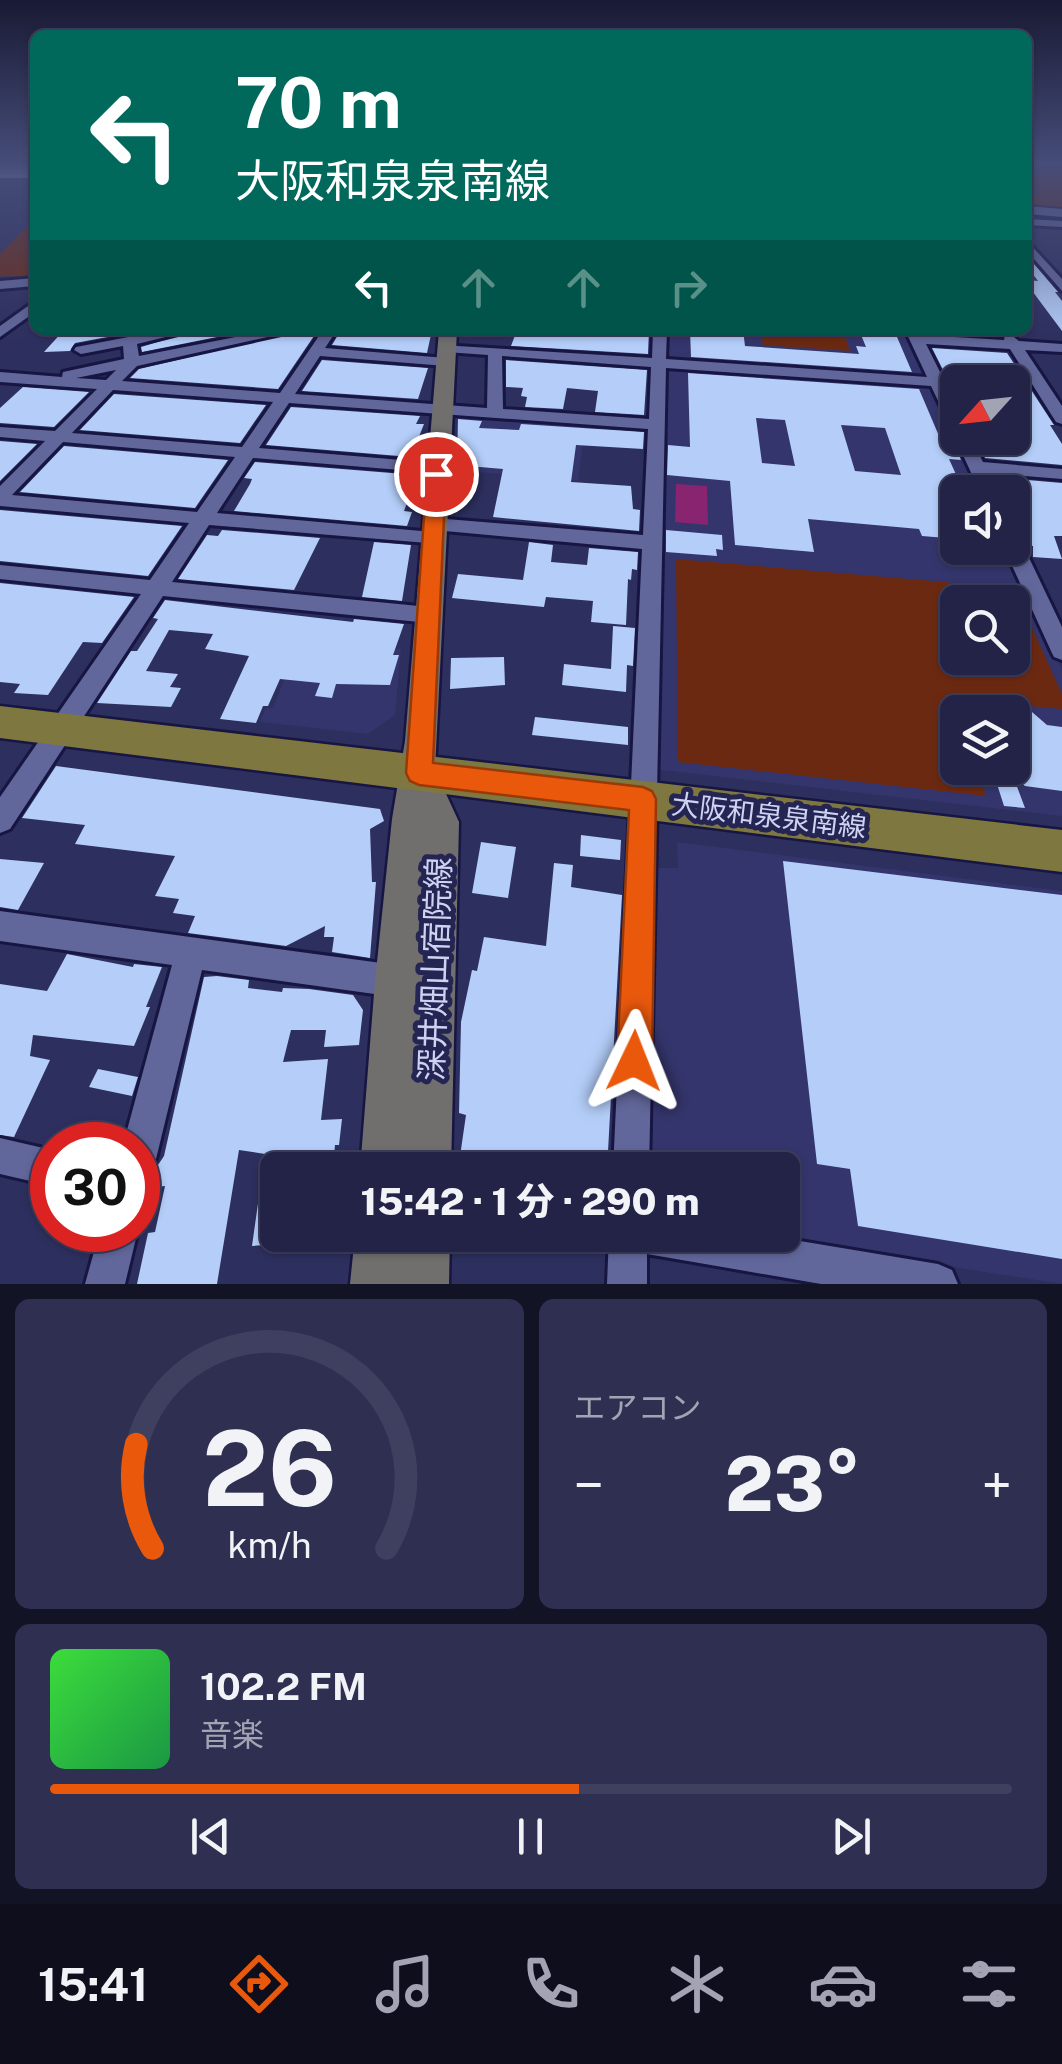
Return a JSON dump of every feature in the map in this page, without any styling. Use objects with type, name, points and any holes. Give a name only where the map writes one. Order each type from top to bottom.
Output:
[{"type":"main road","name":"深井畑山宿院線","points":[[386,1152],[410,819],[419,773],[447,347]]},
{"type":"main road","name":"大阪和泉泉南線","points":[[0,722],[1062,851]]},
{"type":"main road","name":"深井畑山宿院線","points":[[419,773],[441,822],[427,1152]]},
{"type":"main road","points":[[377,1284],[380,1252]]},
{"type":"main road","points":[[422,1284],[423,1252]]},
{"type":"street","points":[[1056,224],[1062,237]]},
{"type":"street","points":[[1032,249],[1056,272],[1062,287]]},
{"type":"street","points":[[0,284],[30,282]]},
{"type":"street","points":[[1,332],[30,309]]},
{"type":"street","points":[[92,335],[82,350],[160,335]]},
{"type":"street","points":[[40,380],[267,335]]},
{"type":"street","points":[[0,820],[160,589],[202,519],[327,335]]},
{"type":"street","points":[[631,1152],[660,335]]},
{"type":"street","points":[[914,335],[940,390]]},
{"type":"street","points":[[946,335],[1009,337],[1062,348]]},
{"type":"street","points":[[1009,337],[1062,419]]},
{"type":"street","points":[[0,499],[132,362],[129,341]]},
{"type":"street","points":[[318,352],[447,347],[936,382]]},
{"type":"street","points":[[495,351],[496,415]]},
{"type":"street","points":[[579,378],[582,357]]},
{"type":"street","points":[[0,378],[658,426]]},
{"type":"street","points":[[1041,387],[1062,388]]},
{"type":"street","points":[[0,432],[437,468]]},
{"type":"street","points":[[971,455],[981,475]]},
{"type":"street","points":[[977,467],[1062,474]]},
{"type":"street","points":[[0,499],[202,519],[654,543]]},
{"type":"street","points":[[1022,565],[1062,651]]},
{"type":"street","points":[[0,572],[429,616]]},
{"type":"street","points":[[0,926],[396,980]]},
{"type":"street","points":[[147,1122],[191,952]]},
{"type":"street","points":[[0,1156],[30,1163]]},
{"type":"street","points":[[105,1284],[113,1252]]},
{"type":"street","points":[[627,1284],[628,1252]]},
{"type":"street","points":[[749,1252],[938,1284]]},
{"type":"shaded area","points":[[30,223],[30,277],[0,276],[0,254]]},
{"type":"shaded area","points":[[666,335],[910,335],[929,378],[669,362],[665,359]]},
{"type":"shaded area","points":[[762,335],[845,335],[850,351],[763,345]]},
{"type":"shaded area","points":[[666,368],[933,385],[940,401],[940,455],[964,455],[973,475],[940,475],[940,565],[1014,565],[1023,585],[940,585],[940,675],[1030,675],[1030,600],[1062,670],[1062,816],[653,769]]},
{"type":"shaded area","points":[[457,415],[585,425],[578,481],[456,470]]},
{"type":"shaded area","points":[[676,484],[707,486],[708,525],[675,522]]},
{"type":"shaded area","points":[[676,559],[979,585],[940,585],[940,675],[1030,675],[1030,623],[1062,694],[1062,709],[1030,706],[1030,695],[940,695],[940,785],[982,785],[986,796],[678,762]]},
{"type":"shaded area","points":[[300,639],[401,649],[395,715],[368,734],[260,722],[265,709],[273,708]]},
{"type":"shaded area","points":[[677,842],[1062,891],[1062,1284],[800,1243],[800,1152],[647,1152],[655,868],[678,868]]},
{"type":"building","points":[[1032,262],[1062,301],[1062,331],[1032,291],[1032,280],[1038,281],[1032,273]]},
{"type":"building","points":[[59,335],[118,335],[75,343],[70,351],[44,352]]},
{"type":"building","points":[[181,335],[227,335],[142,352],[141,347]]},
{"type":"building","points":[[282,335],[315,335],[278,389],[130,378],[139,369]]},
{"type":"building","points":[[338,335],[431,335],[427,353],[332,345]]},
{"type":"building","points":[[515,335],[649,335],[648,354],[511,346]]},
{"type":"building","points":[[690,335],[744,335],[745,346],[859,354],[856,346],[866,347],[861,335],[896,335],[912,372],[691,357]]},
{"type":"building","points":[[932,348],[1007,353],[1015,365],[940,365]]},
{"type":"building","points":[[322,360],[428,368],[418,399],[302,391]]},
{"type":"building","points":[[506,360],[647,370],[644,415],[595,412],[598,391],[567,388],[563,409],[525,407],[527,397],[521,396],[523,388],[506,387]]},
{"type":"building","points":[[688,373],[919,389],[940,438],[940,455],[959,455],[961,460],[949,459],[956,475],[940,475],[940,538],[922,536],[919,529],[808,519],[814,552],[735,545],[730,481],[667,475],[668,445],[690,447]],"holes":[[[756,418],[785,420],[795,466],[762,463]],[[841,425],[885,428],[901,475],[855,471]]]},
{"type":"building","points":[[23,387],[89,392],[54,427],[0,423],[0,408]]},
{"type":"building","points":[[1030,388],[1062,444],[1062,465],[984,455],[1030,455]]},
{"type":"building","points":[[114,394],[266,405],[240,443],[80,430]]},
{"type":"building","points":[[291,407],[420,416],[416,424],[424,424],[411,457],[266,445]]},
{"type":"building","points":[[458,419],[482,421],[479,428],[519,430],[521,424],[644,432],[643,449],[576,445],[571,482],[631,486],[633,509],[640,510],[639,531],[493,517],[503,469],[457,465]]},
{"type":"building","points":[[0,441],[37,444],[0,481]]},
{"type":"building","points":[[64,446],[228,460],[195,508],[20,492]]},
{"type":"building","points":[[255,462],[404,474],[400,486],[413,487],[404,511],[412,512],[407,526],[234,511],[250,484],[252,479],[244,478]]},
{"type":"building","points":[[1030,480],[1062,483],[1062,536],[1054,536],[1062,559],[1033,557]]},
{"type":"building","points":[[0,510],[182,526],[148,576],[0,561]]},
{"type":"building","points":[[222,530],[320,538],[294,590],[178,579],[207,535],[218,536]]},
{"type":"building","points":[[666,530],[722,535],[723,550],[716,549],[717,556],[666,552]]},
{"type":"building","points":[[374,542],[411,545],[402,601],[362,597]]},
{"type":"building","points":[[529,542],[553,545],[551,562],[587,565],[589,548],[638,552],[637,570],[632,569],[631,580],[628,579],[626,625],[591,622],[593,601],[546,597],[544,607],[452,598],[458,574],[523,580]]},
{"type":"building","points":[[0,583],[134,597],[102,643],[83,642],[48,695],[14,693],[20,684],[0,682]]},
{"type":"building","points":[[165,600],[353,622],[354,619],[404,624],[393,655],[399,655],[390,685],[336,684],[332,698],[315,696],[320,683],[280,679],[256,723],[220,719],[249,656],[205,649],[213,634],[169,630],[146,671],[178,674],[170,687],[181,688],[171,707],[97,703],[131,651],[137,651],[158,619],[153,618]]},
{"type":"building","points":[[613,626],[635,628],[633,666],[627,665],[626,692],[562,685],[564,664],[611,669]]},
{"type":"building","points":[[504,657],[505,685],[450,689],[451,658]]},
{"type":"building","points":[[1030,712],[1047,725],[1062,727],[1062,791],[1025,786],[1030,785]]},
{"type":"building","points":[[535,717],[628,727],[628,745],[532,735]]},
{"type":"building","points":[[56,766],[380,809],[384,821],[370,829],[372,882],[376,882],[370,958],[332,952],[334,937],[324,937],[325,926],[286,946],[188,933],[195,916],[173,913],[179,899],[155,896],[175,856],[75,844],[85,825],[22,818]]},
{"type":"building","points":[[997,785],[1016,785],[1025,808],[1004,806]]},
{"type":"building","points":[[581,835],[621,840],[620,860],[580,856]]},
{"type":"building","points":[[481,842],[516,847],[508,898],[472,893]]},
{"type":"building","points":[[0,859],[44,863],[18,910],[0,907]]},
{"type":"building","points":[[783,861],[1062,895],[1062,1259],[858,1226],[850,1169],[817,1164]]},
{"type":"building","points":[[554,863],[573,865],[571,887],[622,895],[608,1152],[461,1152],[466,1115],[459,1113],[461,1022],[484,937],[546,946]]},
{"type":"building","points":[[67,954],[133,967],[162,967],[146,1007],[150,1007],[134,1046],[33,1035],[30,1056],[50,1060],[14,1137],[0,1135],[0,984],[47,991]]},
{"type":"building","points":[[204,977],[249,980],[248,988],[282,992],[283,988],[309,989],[353,995],[363,1010],[359,1045],[324,1047],[326,1030],[291,1030],[283,1062],[328,1059],[321,1120],[342,1119],[339,1145],[335,1145],[334,1152],[239,1150],[217,1284],[137,1284],[144,1252],[160,1252],[160,1209],[165,1186],[160,1187],[160,1162]]},
{"type":"building","points":[[98,1069],[138,1077],[132,1096],[89,1087]]},
{"type":"building","points":[[260,1189],[260,1245],[252,1246]]},
{"type":"route","points":[[436,474],[419,773],[643,799],[634,1061]]}]
